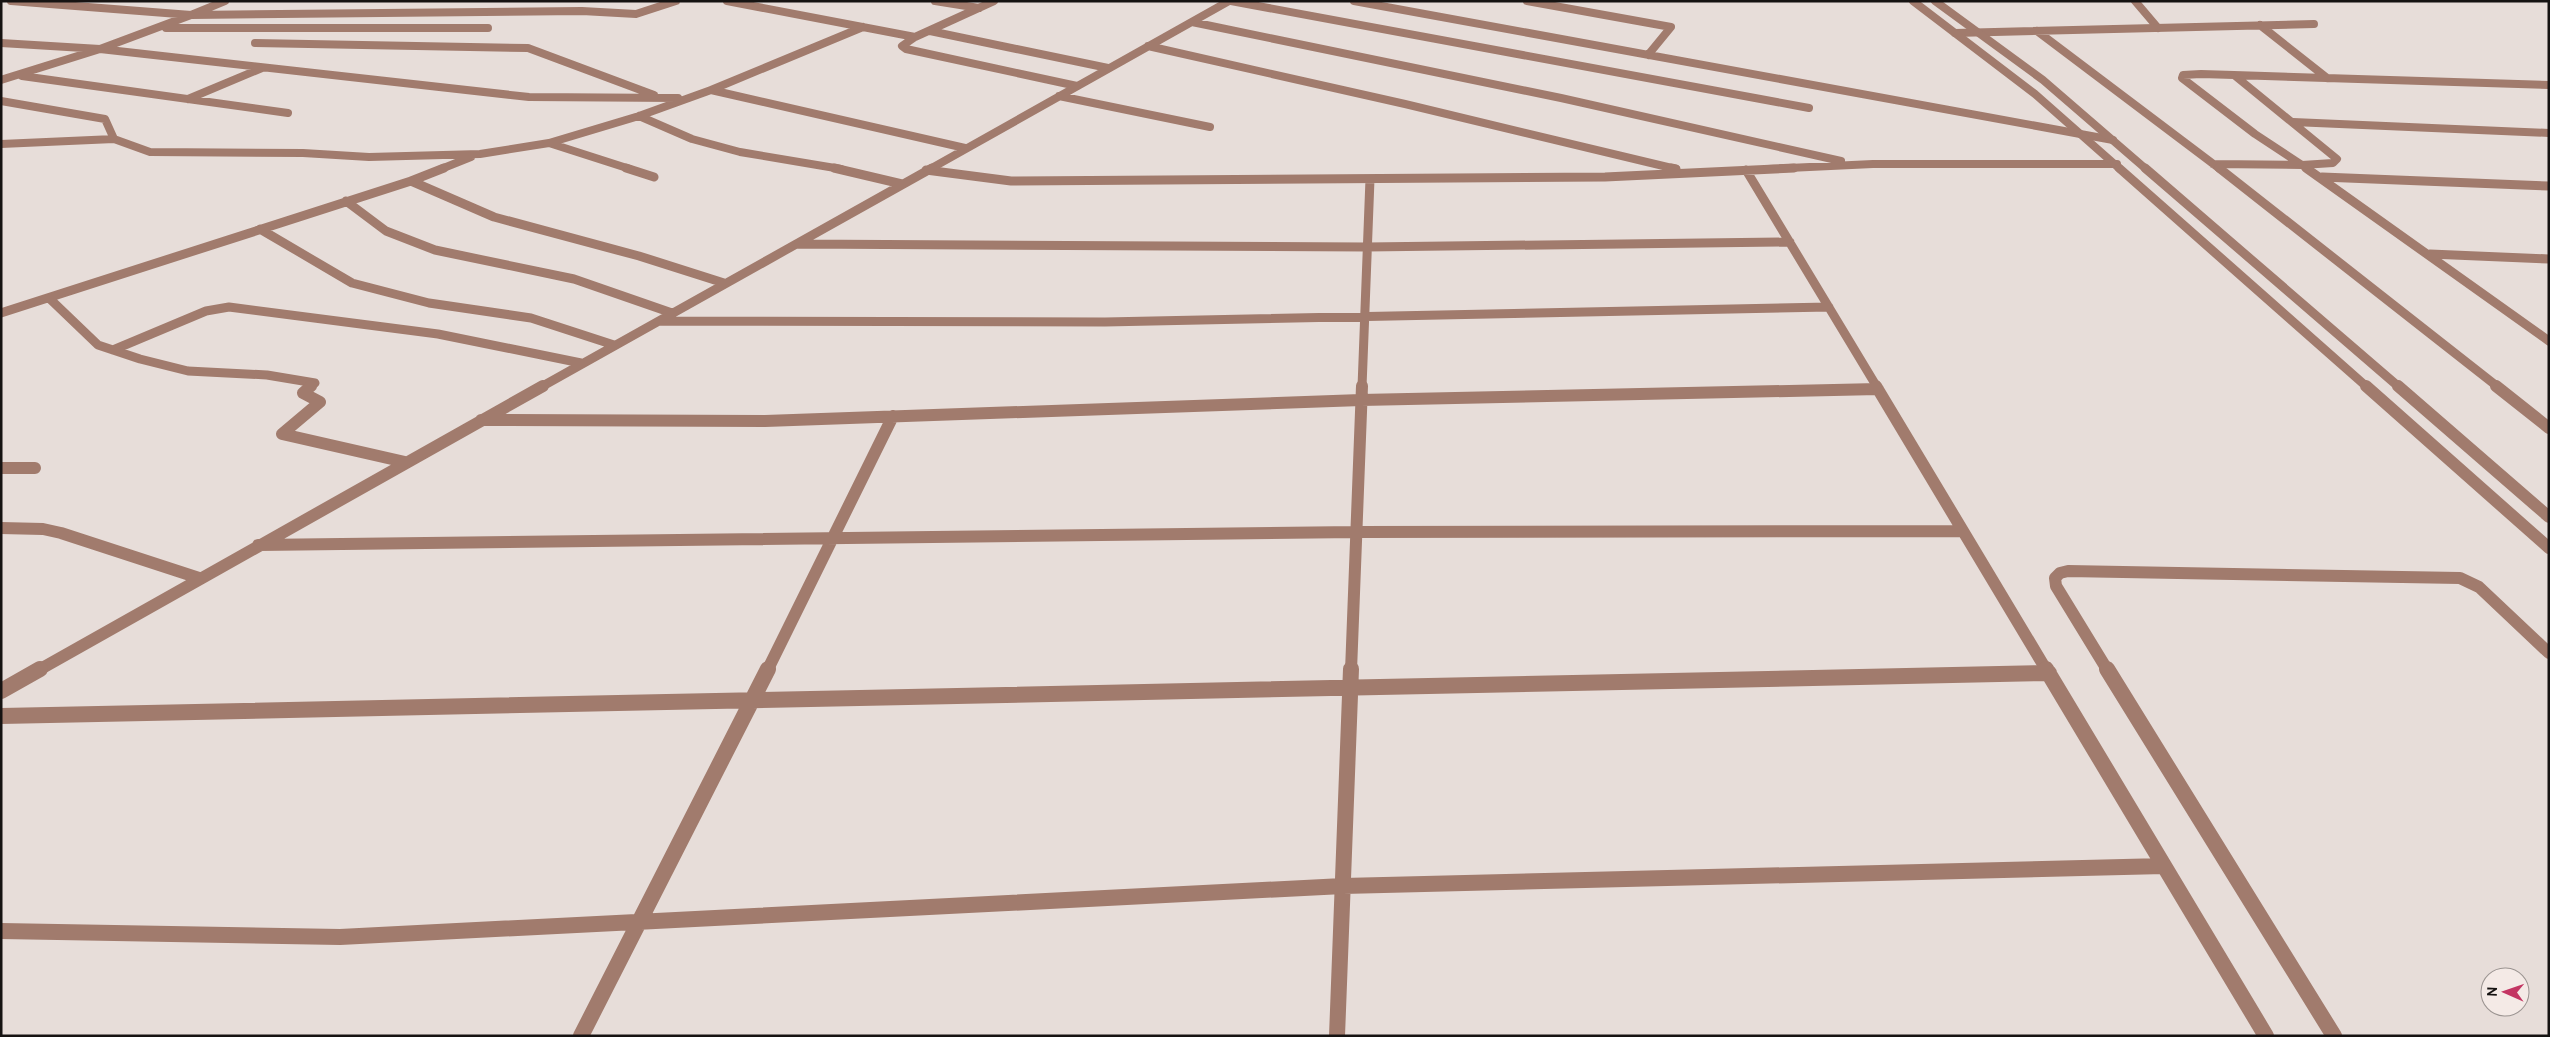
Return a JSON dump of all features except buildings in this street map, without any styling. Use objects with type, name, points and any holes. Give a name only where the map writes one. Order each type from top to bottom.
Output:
[{"type":"street","points":[[11,1],[191,15],[582,11],[636,14],[673,2]]},
{"type":"street","points":[[1,80],[100,49],[225,1]]},
{"type":"street","points":[[727,1],[914,38]]},
{"type":"street","points":[[935,1],[980,8]]},
{"type":"street","points":[[994,1],[914,38],[902,46],[906,49],[1077,86]]},
{"type":"street","points":[[1,690],[581,363],[1230,1],[1810,108]]},
{"type":"street","points":[[1354,1],[2113,140]]},
{"type":"street","points":[[1527,1],[1671,27],[1648,55]]},
{"type":"street","points":[[1913,1],[2035,94],[2548,546]]},
{"type":"street","points":[[1935,1],[2043,80],[2549,517]]},
{"type":"street","points":[[2136,1],[2158,28]]},
{"type":"street","points":[[126,10],[143,4]]},
{"type":"street","points":[[1192,22],[1561,98],[1856,165]]},
{"type":"street","points":[[1955,33],[2314,24]]},
{"type":"street","points":[[2260,25],[2326,78]]},
{"type":"street","points":[[1,144],[114,139],[150,152],[303,153],[369,157],[480,154],[549,143],[639,116],[711,90],[863,27]]},
{"type":"street","points":[[156,28],[488,28]]},
{"type":"street","points":[[930,31],[1108,68]]},
{"type":"street","points":[[2037,31],[2213,164],[2549,428]]},
{"type":"street","points":[[1,43],[100,49],[529,98],[688,98]]},
{"type":"street","points":[[255,43],[528,48],[662,98]]},
{"type":"street","points":[[1,52],[27,44]]},
{"type":"street","points":[[1148,46],[1405,104],[1690,173]]},
{"type":"street","points":[[188,99],[264,67]]},
{"type":"street","points":[[2549,85],[2192,74],[2183,75],[2182,78],[2255,134],[2322,177],[2549,341]]},
{"type":"street","points":[[17,75],[288,113]]},
{"type":"street","points":[[2213,164],[2302,165],[2333,162],[2337,159],[2234,75]]},
{"type":"street","points":[[711,90],[780,104],[884,131],[965,148]]},
{"type":"street","points":[[1059,96],[1210,127]]},
{"type":"street","points":[[1,101],[105,119],[114,139]]},
{"type":"street","points":[[639,116],[692,139],[740,152],[841,169],[902,184]]},
{"type":"street","points":[[2293,122],[2549,133]]},
{"type":"street","points":[[549,143],[654,177]]},
{"type":"street","points":[[1,313],[411,181],[480,154]]},
{"type":"street","points":[[926,170],[1011,181],[1605,177],[1856,165],[2116,164]]},
{"type":"street","points":[[1746,170],[2266,1036]]},
{"type":"street","points":[[2322,177],[2549,186]]},
{"type":"street","points":[[1337,1036],[1370,179]]},
{"type":"street","points":[[411,181],[449,200],[493,216],[678,266],[724,283]]},
{"type":"street","points":[[346,202],[386,231],[435,250],[574,279],[672,313]]},
{"type":"street","points":[[260,229],[352,283],[429,303],[531,318],[614,345]]},
{"type":"street","points":[[795,244],[1367,246],[1790,242]]},
{"type":"street","points":[[2430,254],[2549,258]]},
{"type":"street","points":[[48,298],[98,345],[113,350],[188,372],[267,375],[315,383],[303,393],[320,402],[282,434],[405,462]]},
{"type":"street","points":[[113,350],[206,311],[229,306],[438,334],[581,363]]},
{"type":"street","points":[[658,320],[1105,322],[1829,307]]},
{"type":"street","points":[[480,420],[765,421],[1361,400],[1878,389]]},
{"type":"street","points":[[581,1036],[638,921],[836,538],[894,416]]},
{"type":"street","points":[[1,468],[35,468]]},
{"type":"street","points":[[1,528],[43,529],[61,533],[198,578]]},
{"type":"street","points":[[258,545],[1356,532],[1963,531]]},
{"type":"street","points":[[2334,1036],[2056,586],[2055,578],[2060,573],[2068,570],[2460,578],[2480,587],[2549,653]]},
{"type":"street","points":[[1,716],[2049,673]]},
{"type":"street","points":[[1,931],[340,937],[1343,886],[2164,866]]}]
